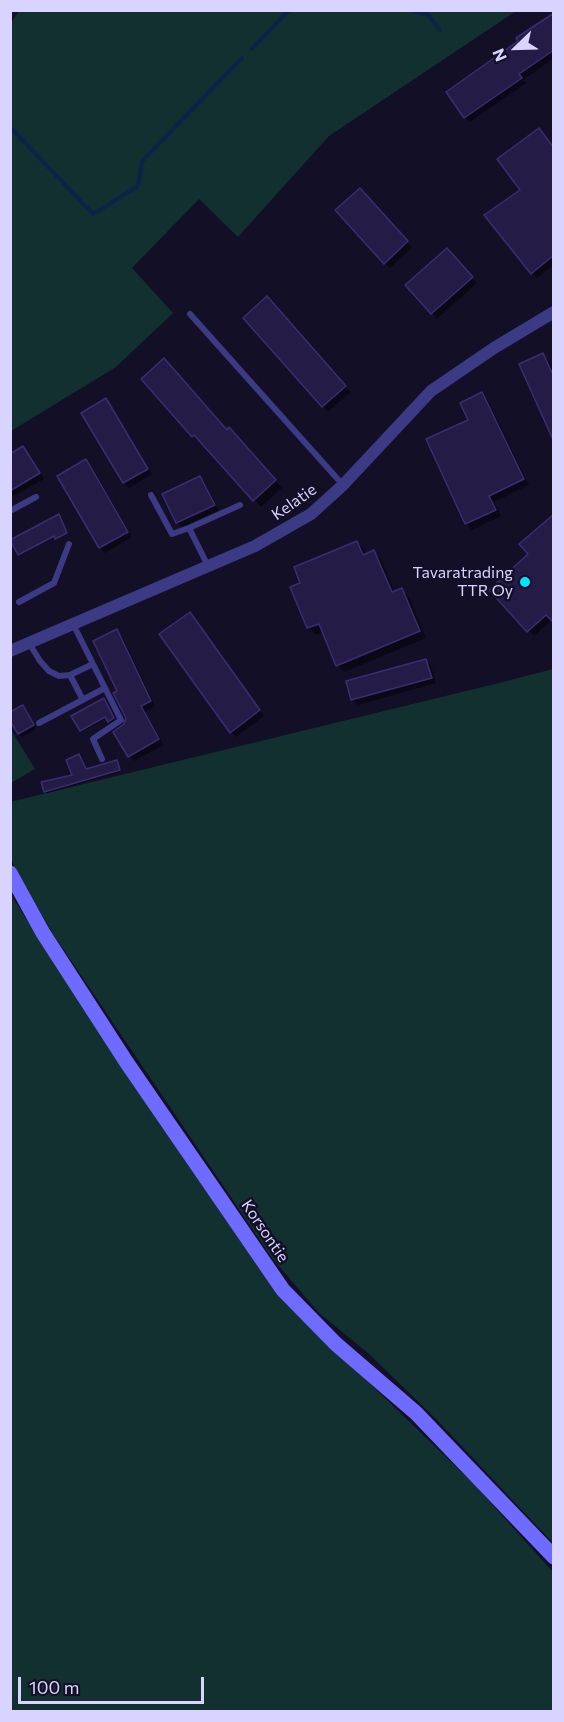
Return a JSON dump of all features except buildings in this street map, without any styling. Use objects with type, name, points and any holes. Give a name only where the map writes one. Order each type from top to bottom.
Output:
[{"type":"main road","name":"Korsontie","points":[[10,873],[43,933],[114,1042],[283,1290],[336,1344],[416,1413],[554,1557]]},
{"type":"street","name":"Kelatie","points":[[10,651],[262,543],[311,514],[343,485],[431,391],[494,348],[554,312]]},
{"type":"lane","points":[[190,314],[343,485]]},
{"type":"lane","points":[[151,495],[172,534],[240,505]]},
{"type":"lane","points":[[10,511],[36,497]]},
{"type":"lane","points":[[189,528],[208,567]]},
{"type":"lane","points":[[19,602],[54,583],[69,544]]},
{"type":"lane","points":[[73,624],[121,720],[93,739],[102,759]]},
{"type":"lane","points":[[29,643],[49,671],[59,676],[70,675],[93,664]]},
{"type":"lane","points":[[70,675],[83,700]]},
{"type":"lane","points":[[39,723],[105,688]]},
{"type":"green space","points":[[19,11],[516,11],[329,136],[238,237],[199,199],[132,268],[173,313],[116,367],[11,431],[10,24]]},
{"type":"green space","points":[[553,669],[553,1543],[436,1419],[368,1353],[319,1313],[272,1258],[53,934],[11,858],[10,802]]},
{"type":"green space","points":[[10,728],[35,769],[11,783],[10,783]]},
{"type":"green space","points":[[10,893],[240,1240],[356,1370],[473,1483],[553,1572],[553,1711],[11,1711]]},
{"type":"waterway","points":[[252,49],[289,10]]},
{"type":"waterway","points":[[410,10],[428,15],[440,30]]},
{"type":"waterway","points":[[10,127],[93,214],[138,186],[142,161],[242,58]]},
{"type":"place","name":"Tavaratrading TTR Oy","points":[[525,582]]}]
